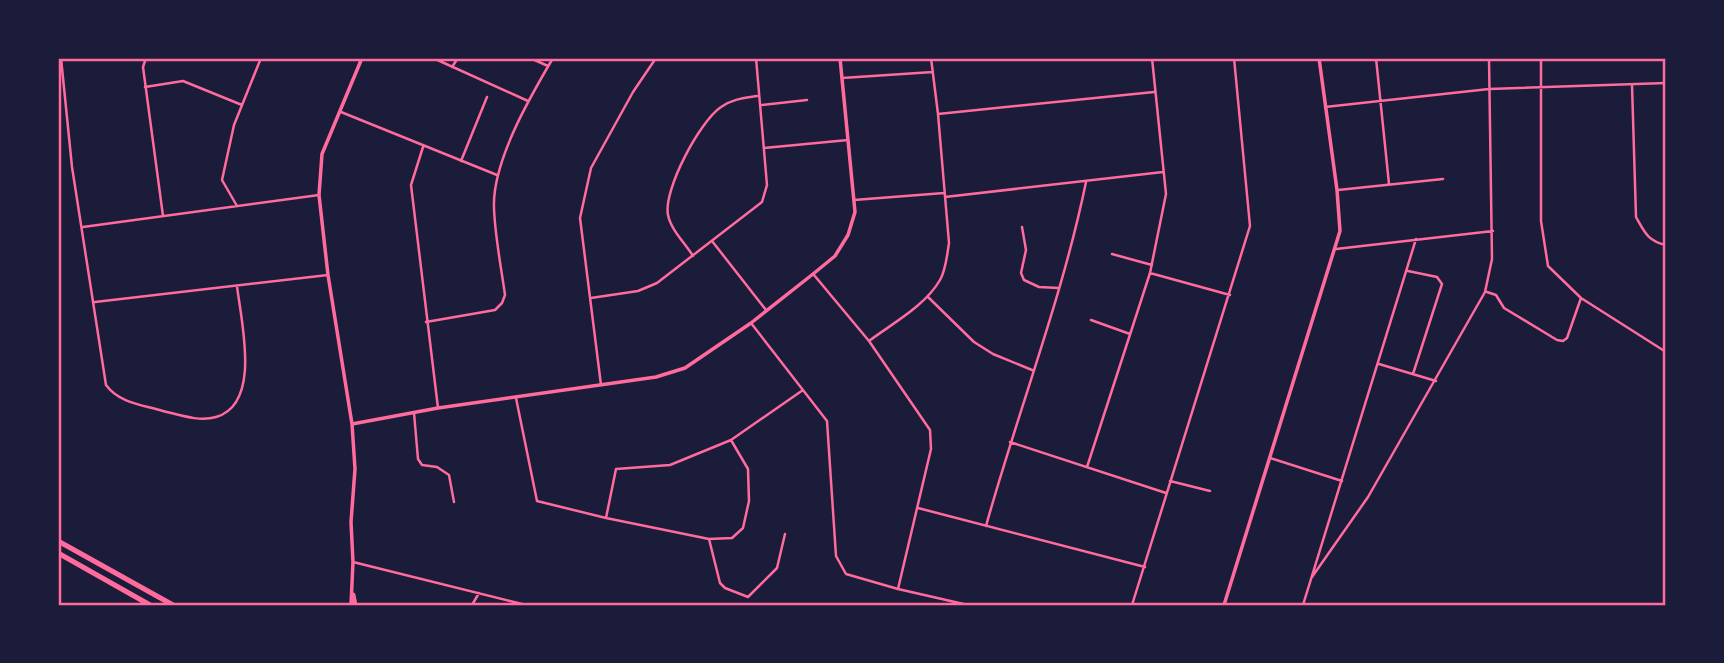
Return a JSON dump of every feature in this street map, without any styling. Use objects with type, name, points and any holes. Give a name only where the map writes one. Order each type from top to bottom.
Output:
[{"type":"main road","points":[[58,541],[173,605]]},
{"type":"main road","points":[[58,553],[150,605]]},
{"type":"main road","points":[[353,595],[354,605]]},
{"type":"street","points":[[61,58],[72,167],[93,303],[106,385],[113,394],[128,401],[192,418],[215,418],[232,409],[243,389],[246,362],[237,286]]},
{"type":"street","points":[[146,58],[143,67],[145,87],[163,216]]},
{"type":"street","points":[[237,206],[222,180],[234,125],[261,58]]},
{"type":"street","points":[[353,595],[351,522],[355,469],[352,424],[328,275],[319,195],[322,154],[362,58]]},
{"type":"street","points":[[433,58],[528,101]]},
{"type":"street","points":[[453,67],[458,58]]},
{"type":"street","points":[[530,58],[548,66]]},
{"type":"street","points":[[426,322],[495,310],[502,303],[505,295],[494,207],[497,174],[528,101],[553,58]]},
{"type":"street","points":[[601,385],[580,218],[591,168],[655,58]]},
{"type":"street","points":[[591,298],[645,289],[657,283],[759,205],[764,198],[767,185],[756,58]]},
{"type":"street","points":[[352,424],[438,408],[656,377],[685,368],[751,323],[835,256],[848,234],[855,212],[840,58]]},
{"type":"street","points":[[869,341],[928,297],[942,278],[949,243],[931,58]]},
{"type":"street","points":[[1087,467],[1150,273],[1166,194],[1152,58]]},
{"type":"street","points":[[1132,605],[1250,226],[1234,58]]},
{"type":"street","points":[[1224,605],[1340,232],[1319,58]]},
{"type":"street","points":[[1376,58],[1389,184]]},
{"type":"street","points":[[1312,577],[1367,497],[1485,292],[1492,259],[1493,231],[1489,58]]},
{"type":"street","points":[[1541,58],[1541,221],[1548,266],[1581,298],[1666,352]]},
{"type":"street","points":[[842,78],[933,72]]},
{"type":"street","points":[[145,87],[183,81],[242,106]]},
{"type":"street","points":[[1325,107],[1489,89],[1666,83]]},
{"type":"street","points":[[1632,85],[1636,218],[1654,243],[1666,245]]},
{"type":"street","points":[[938,114],[1156,92]]},
{"type":"street","points":[[693,256],[671,224],[667,212],[677,173],[714,112],[733,100],[759,96]]},
{"type":"street","points":[[461,161],[487,97]]},
{"type":"street","points":[[760,105],[807,100]]},
{"type":"street","points":[[339,111],[423,147],[497,174]]},
{"type":"street","points":[[764,148],[848,140]]},
{"type":"street","points":[[423,147],[411,185],[438,408]]},
{"type":"street","points":[[854,200],[945,195],[1163,172]]},
{"type":"street","points":[[1337,190],[1443,178]]},
{"type":"street","points":[[986,526],[1074,243],[1086,182]]},
{"type":"street","points":[[82,227],[319,195]]},
{"type":"street","points":[[1022,228],[1026,250],[1021,273],[1024,280],[1039,287],[1059,288]]},
{"type":"street","points":[[1334,249],[1493,231]]},
{"type":"street","points":[[1303,605],[1416,239]]},
{"type":"street","points":[[712,241],[766,311]]},
{"type":"street","points":[[1112,254],[1152,264]]},
{"type":"street","points":[[1406,270],[1437,278],[1442,284],[1413,374]]},
{"type":"street","points":[[1150,273],[1230,295]]},
{"type":"street","points":[[813,274],[869,341],[930,430],[931,449],[898,589]]},
{"type":"street","points":[[93,303],[328,275]]},
{"type":"street","points":[[1485,292],[1494,293],[1504,308],[1557,340],[1567,338],[1581,298]]},
{"type":"street","points":[[928,297],[974,342],[993,354],[1033,370]]},
{"type":"street","points":[[1091,320],[1131,334]]},
{"type":"street","points":[[751,323],[827,421],[836,556],[846,574],[968,605]]},
{"type":"street","points":[[1377,364],[1436,381]]},
{"type":"street","points":[[606,519],[616,469],[670,465],[731,440],[803,390]]},
{"type":"street","points":[[516,398],[537,501],[606,519],[709,539],[732,538],[743,527],[749,501],[748,469],[731,440]]},
{"type":"street","points":[[414,413],[418,459],[422,465],[437,467],[449,475],[454,502]]},
{"type":"street","points":[[1010,442],[1166,493]]},
{"type":"street","points":[[1270,457],[1342,481]]},
{"type":"street","points":[[1170,481],[1210,491]]},
{"type":"street","points":[[917,508],[1145,567]]},
{"type":"street","points":[[709,539],[720,583],[724,588],[748,597],[776,568],[785,534]]},
{"type":"street","points":[[353,562],[526,605]]},
{"type":"street","points":[[472,605],[479,593]]}]
